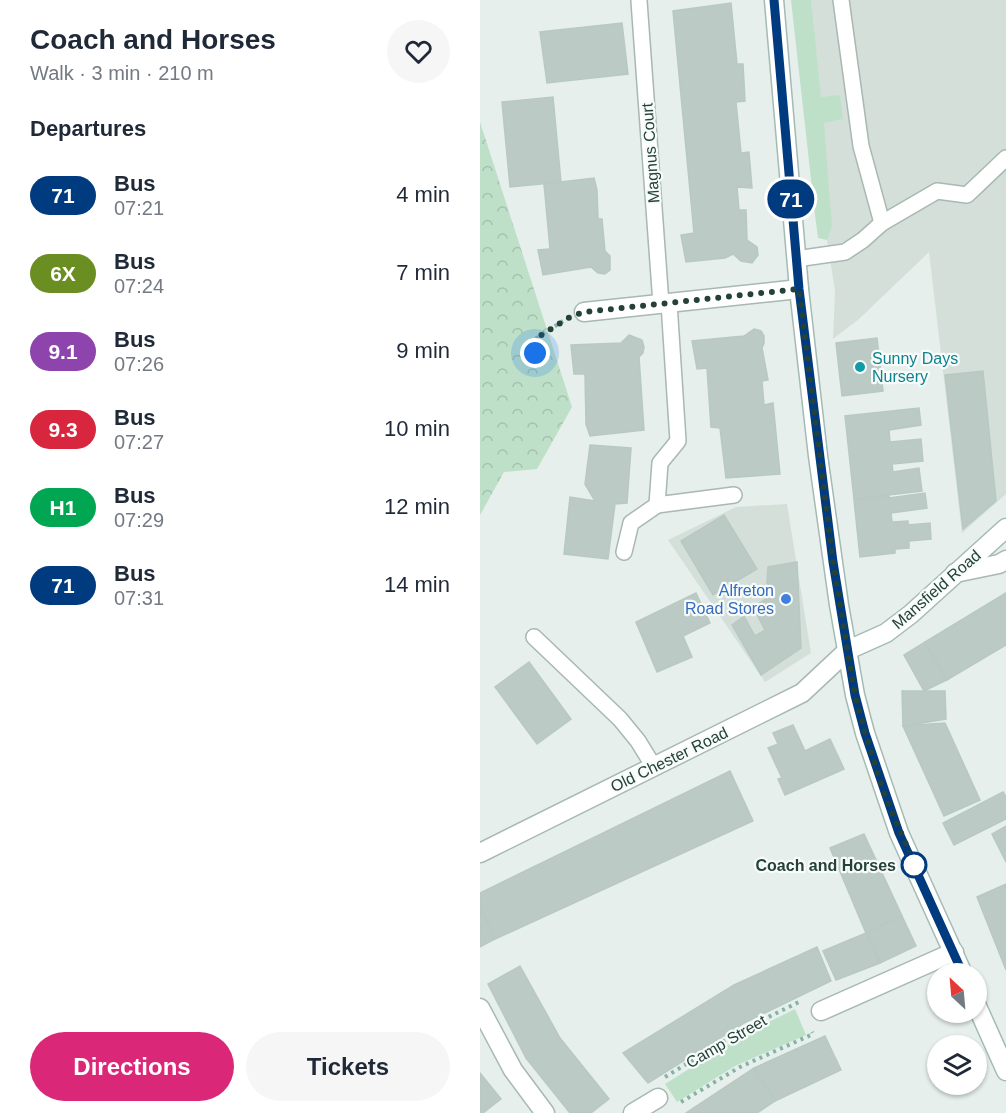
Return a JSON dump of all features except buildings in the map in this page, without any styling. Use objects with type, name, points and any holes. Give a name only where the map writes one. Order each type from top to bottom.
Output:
[{"type":"street","points":[[774,0],[799,289],[839,605],[855,695],[885,796],[899,833],[958,963]]},
{"type":"street","points":[[584,312],[799,289]]},
{"type":"street","name":"Mansfield Road","points":[[848,650],[886,633],[911,614],[1006,528]]},
{"type":"street","points":[[955,573],[999,564],[1006,560]]},
{"type":"street","name":"Old Chester Road","points":[[480,854],[802,693],[848,650]]},
{"type":"street","points":[[814,1015],[954,952]]},
{"type":"street","points":[[480,1008],[513,1070],[544,1113]]},
{"type":"street","points":[[985,1023],[1006,1071]]},
{"type":"street","points":[[633,1113],[658,1098]]},
{"type":"lane","points":[[841,0],[861,146],[882,223]]},
{"type":"lane","name":"Magnus Court","points":[[639,2],[678,441],[660,463],[657,505]]},
{"type":"lane","points":[[796,259],[845,252],[882,223],[937,191],[967,195],[1006,158]]},
{"type":"lane","points":[[624,552],[631,523],[657,505],[735,495]]},
{"type":"lane","points":[[534,637],[620,718],[654,767]]},
{"type":"path","points":[[535,353],[535,339],[570,317],[584,312]]},
{"type":"path","name":"Camp Street","points":[[800,1002],[814,1015],[813,1034],[740,1067],[667,1110],[658,1098],[651,1086],[744,1029],[800,1002]]},
{"type":"shaded area","points":[[811,0],[1006,0],[1006,494],[962,533],[929,252],[859,319],[833,339],[835,291],[823,214]]},
{"type":"shaded area","points":[[787,504],[811,653],[765,682],[668,540],[736,507]]},
{"type":"green space","points":[[791,0],[811,0],[821,97],[840,95],[843,119],[824,123],[832,227],[827,240],[818,238]]},
{"type":"green space","points":[[480,122],[572,407],[537,469],[504,472],[480,515]]},
{"type":"green space","points":[[795,1009],[806,1035],[735,1066],[677,1102],[665,1084],[743,1035]]},
{"type":"bus line","name":"71","points":[[774,0],[799,289],[818,456],[839,605],[855,695],[885,796],[899,833],[958,963]]},
{"type":"place","name":"Sunny Days Nursery","points":[[860,367]]},
{"type":"place","name":"Alfreton Road Stores","points":[[786,599]]},
{"type":"place","name":"Coach and Horses","points":[[914,865]]},
{"type":"route","points":[[535,353],[535,339],[570,317],[584,312],[799,289],[818,456],[839,605],[855,695],[885,796],[899,833],[918,872],[914,865]]}]
